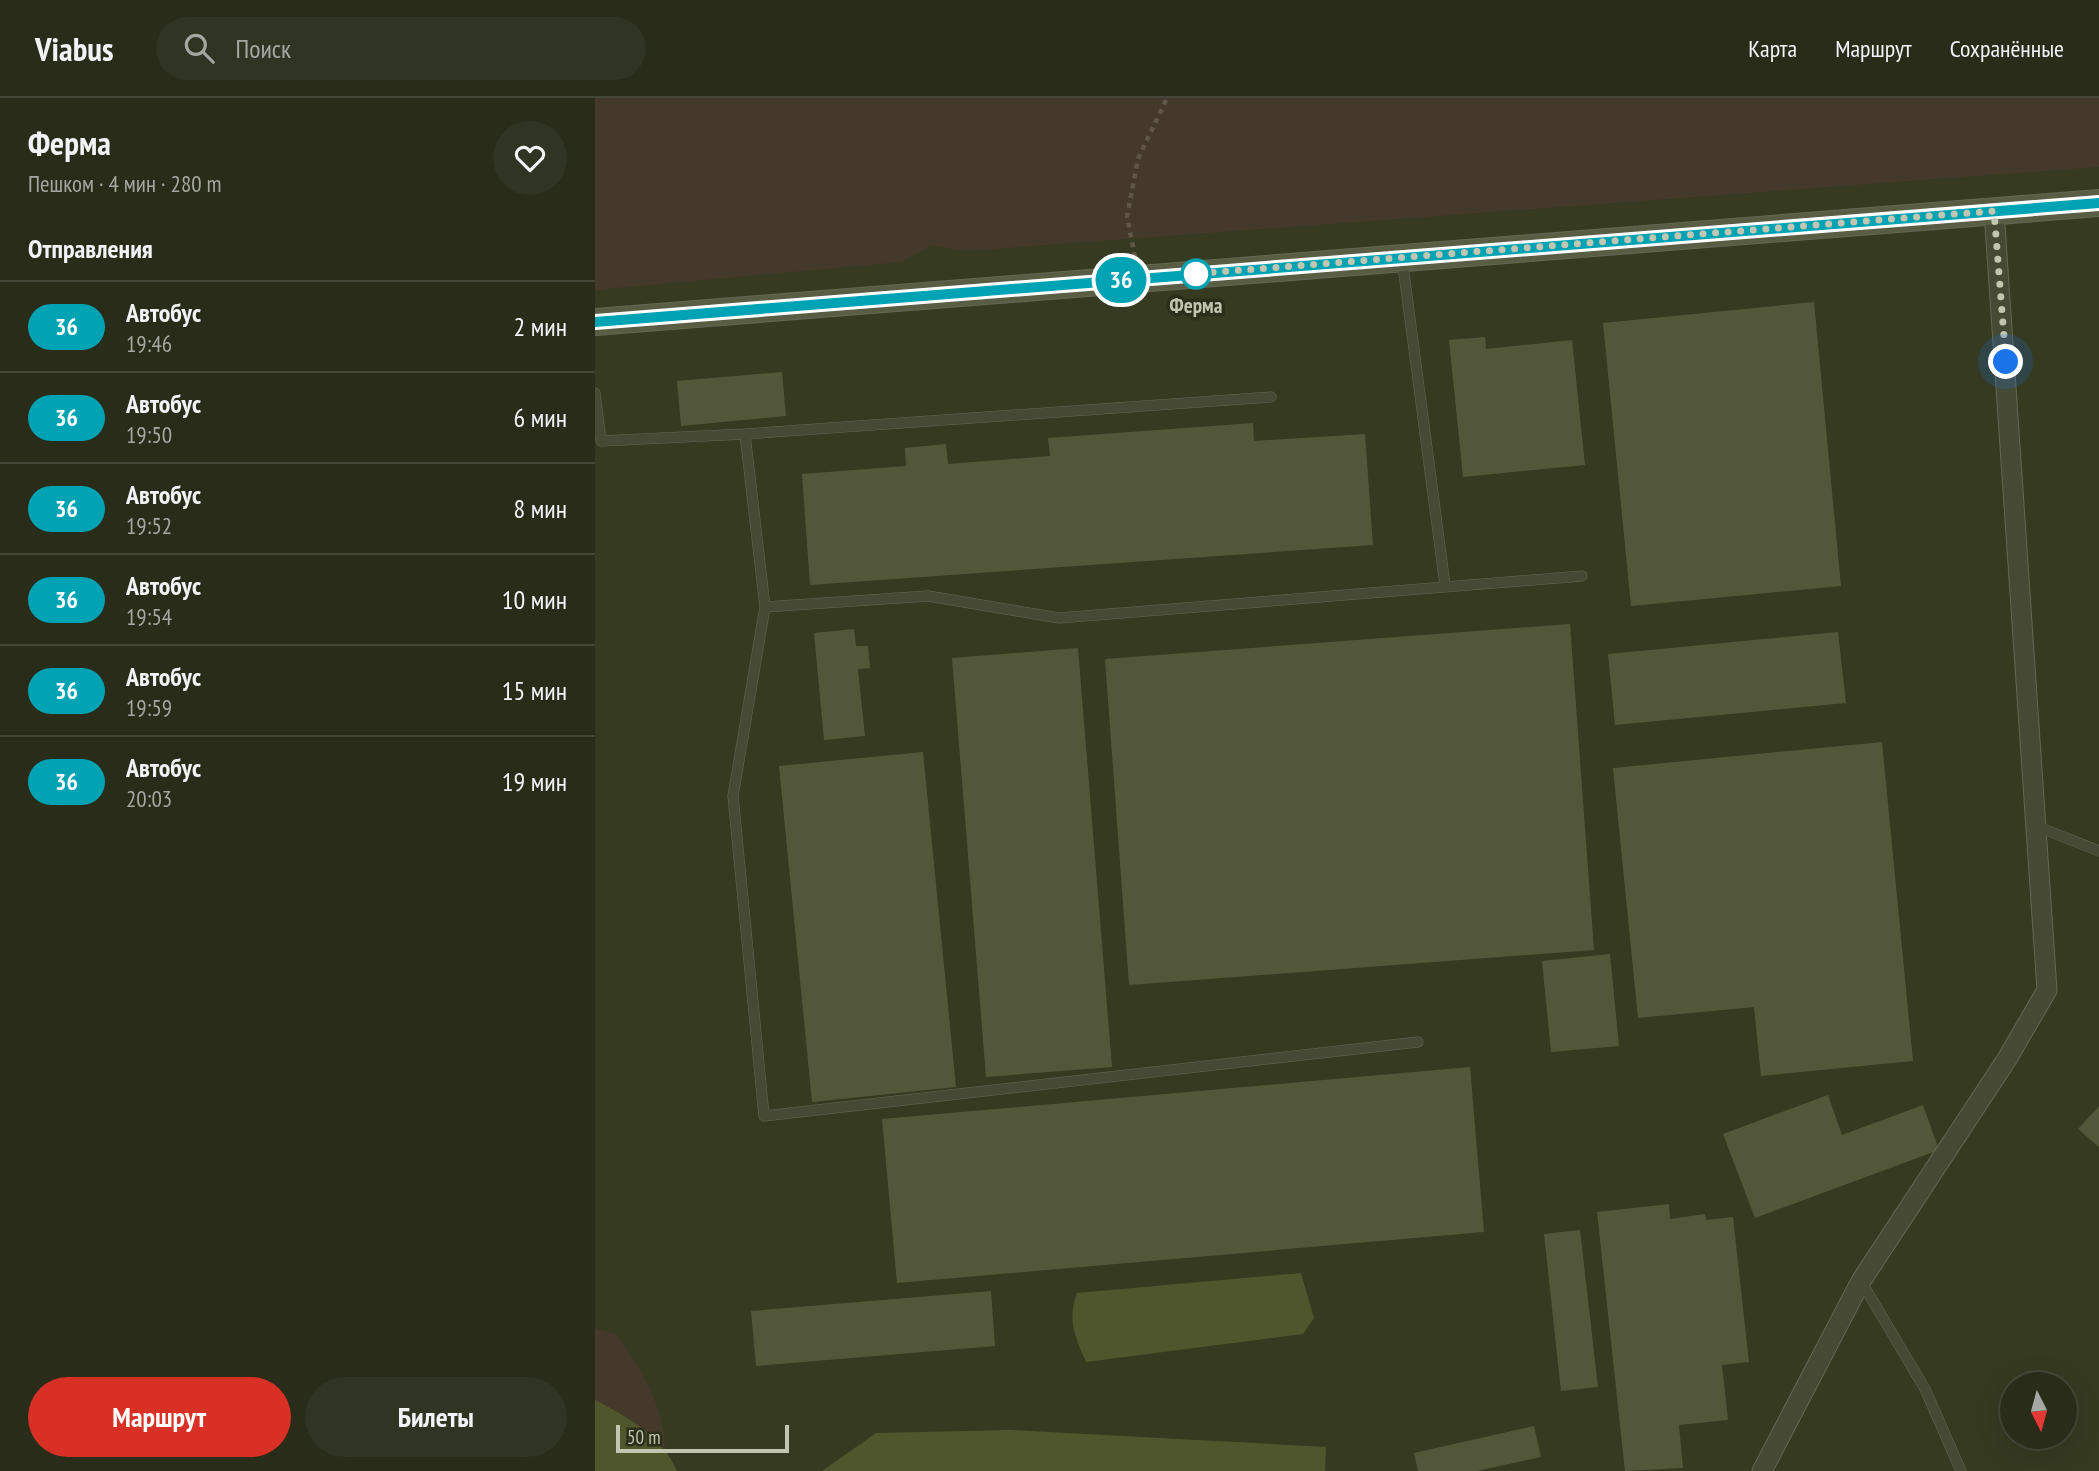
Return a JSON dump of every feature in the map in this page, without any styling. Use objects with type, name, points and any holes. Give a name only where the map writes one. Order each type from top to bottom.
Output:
[{"type":"street","points":[[595,322],[2099,202]]},
{"type":"street","points":[[1762,1471],[1861,1281],[2007,1059],[2047,990],[1994,211]]},
{"type":"lane","points":[[1402,258],[1445,585]]},
{"type":"lane","points":[[595,393],[601,442],[1271,397]]},
{"type":"lane","points":[[745,434],[765,607],[733,796],[764,1116],[1418,1042]]},
{"type":"lane","points":[[765,607],[928,596],[1059,618],[1582,576]]},
{"type":"lane","points":[[2038,827],[2099,851]]},
{"type":"lane","points":[[1861,1281],[1925,1389],[1961,1471]]},
{"type":"path","points":[[1139,279],[1127,218],[1138,159],[1167,98]]},
{"type":"shaded area","points":[[595,98],[2099,98],[2099,167],[966,251],[932,245],[902,262],[595,290]]},
{"type":"shaded area","points":[[1301,1273],[1314,1318],[1303,1334],[1086,1362],[1076,1336],[1073,1312],[1077,1293]]},
{"type":"shaded area","points":[[595,1328],[616,1334],[643,1375],[660,1416],[665,1449],[625,1415],[595,1400]]},
{"type":"shaded area","points":[[595,1400],[643,1429],[663,1448],[677,1471],[595,1471]]},
{"type":"shaded area","points":[[1010,1430],[1326,1447],[1325,1471],[822,1471],[876,1433]]},
{"type":"building","points":[[1814,302],[1841,586],[1631,606],[1603,323]]},
{"type":"building","points":[[1485,337],[1486,349],[1572,340],[1585,465],[1463,477],[1449,340]]},
{"type":"building","points":[[782,372],[786,416],[681,426],[677,381]]},
{"type":"building","points":[[1253,423],[1254,441],[1365,434],[1373,545],[810,585],[802,474],[906,466],[905,448],[946,444],[948,464],[1050,456],[1048,438]]},
{"type":"building","points":[[1570,624],[1594,950],[1129,985],[1105,659]]},
{"type":"building","points":[[854,629],[856,646],[868,646],[870,668],[858,669],[865,736],[824,740],[814,633]]},
{"type":"building","points":[[1838,632],[1846,703],[1615,725],[1608,654]]},
{"type":"building","points":[[1078,648],[1112,1067],[986,1077],[952,658]]},
{"type":"building","points":[[1882,742],[1913,1061],[1761,1076],[1754,1007],[1638,1018],[1613,768]]},
{"type":"building","points":[[923,752],[956,1087],[812,1102],[779,766]]},
{"type":"building","points":[[1610,954],[1619,1046],[1551,1052],[1542,961]]},
{"type":"building","points":[[1470,1067],[1484,1232],[897,1283],[882,1119]]},
{"type":"building","points":[[1828,1095],[1842,1135],[1923,1105],[1939,1150],[1755,1218],[1723,1134]]},
{"type":"building","points":[[2099,1106],[2099,1147],[2078,1129]]},
{"type":"building","points":[[1669,1204],[1670,1219],[1705,1214],[1706,1220],[1733,1217],[1749,1362],[1722,1365],[1728,1420],[1679,1425],[1683,1468],[1625,1471],[1597,1212]]},
{"type":"building","points":[[1580,1230],[1598,1387],[1561,1391],[1544,1234]]},
{"type":"building","points":[[991,1291],[995,1346],[756,1366],[751,1311]]},
{"type":"building","points":[[1534,1426],[1541,1457],[1477,1471],[1418,1471],[1414,1453]]},
{"type":"bus line","name":"36","points":[[595,322],[2099,203]]},
{"type":"place","name":"Ферма","points":[[1196,274]]},
{"type":"route","points":[[1196,274],[1192,274],[1994,211],[2006,362]]}]
